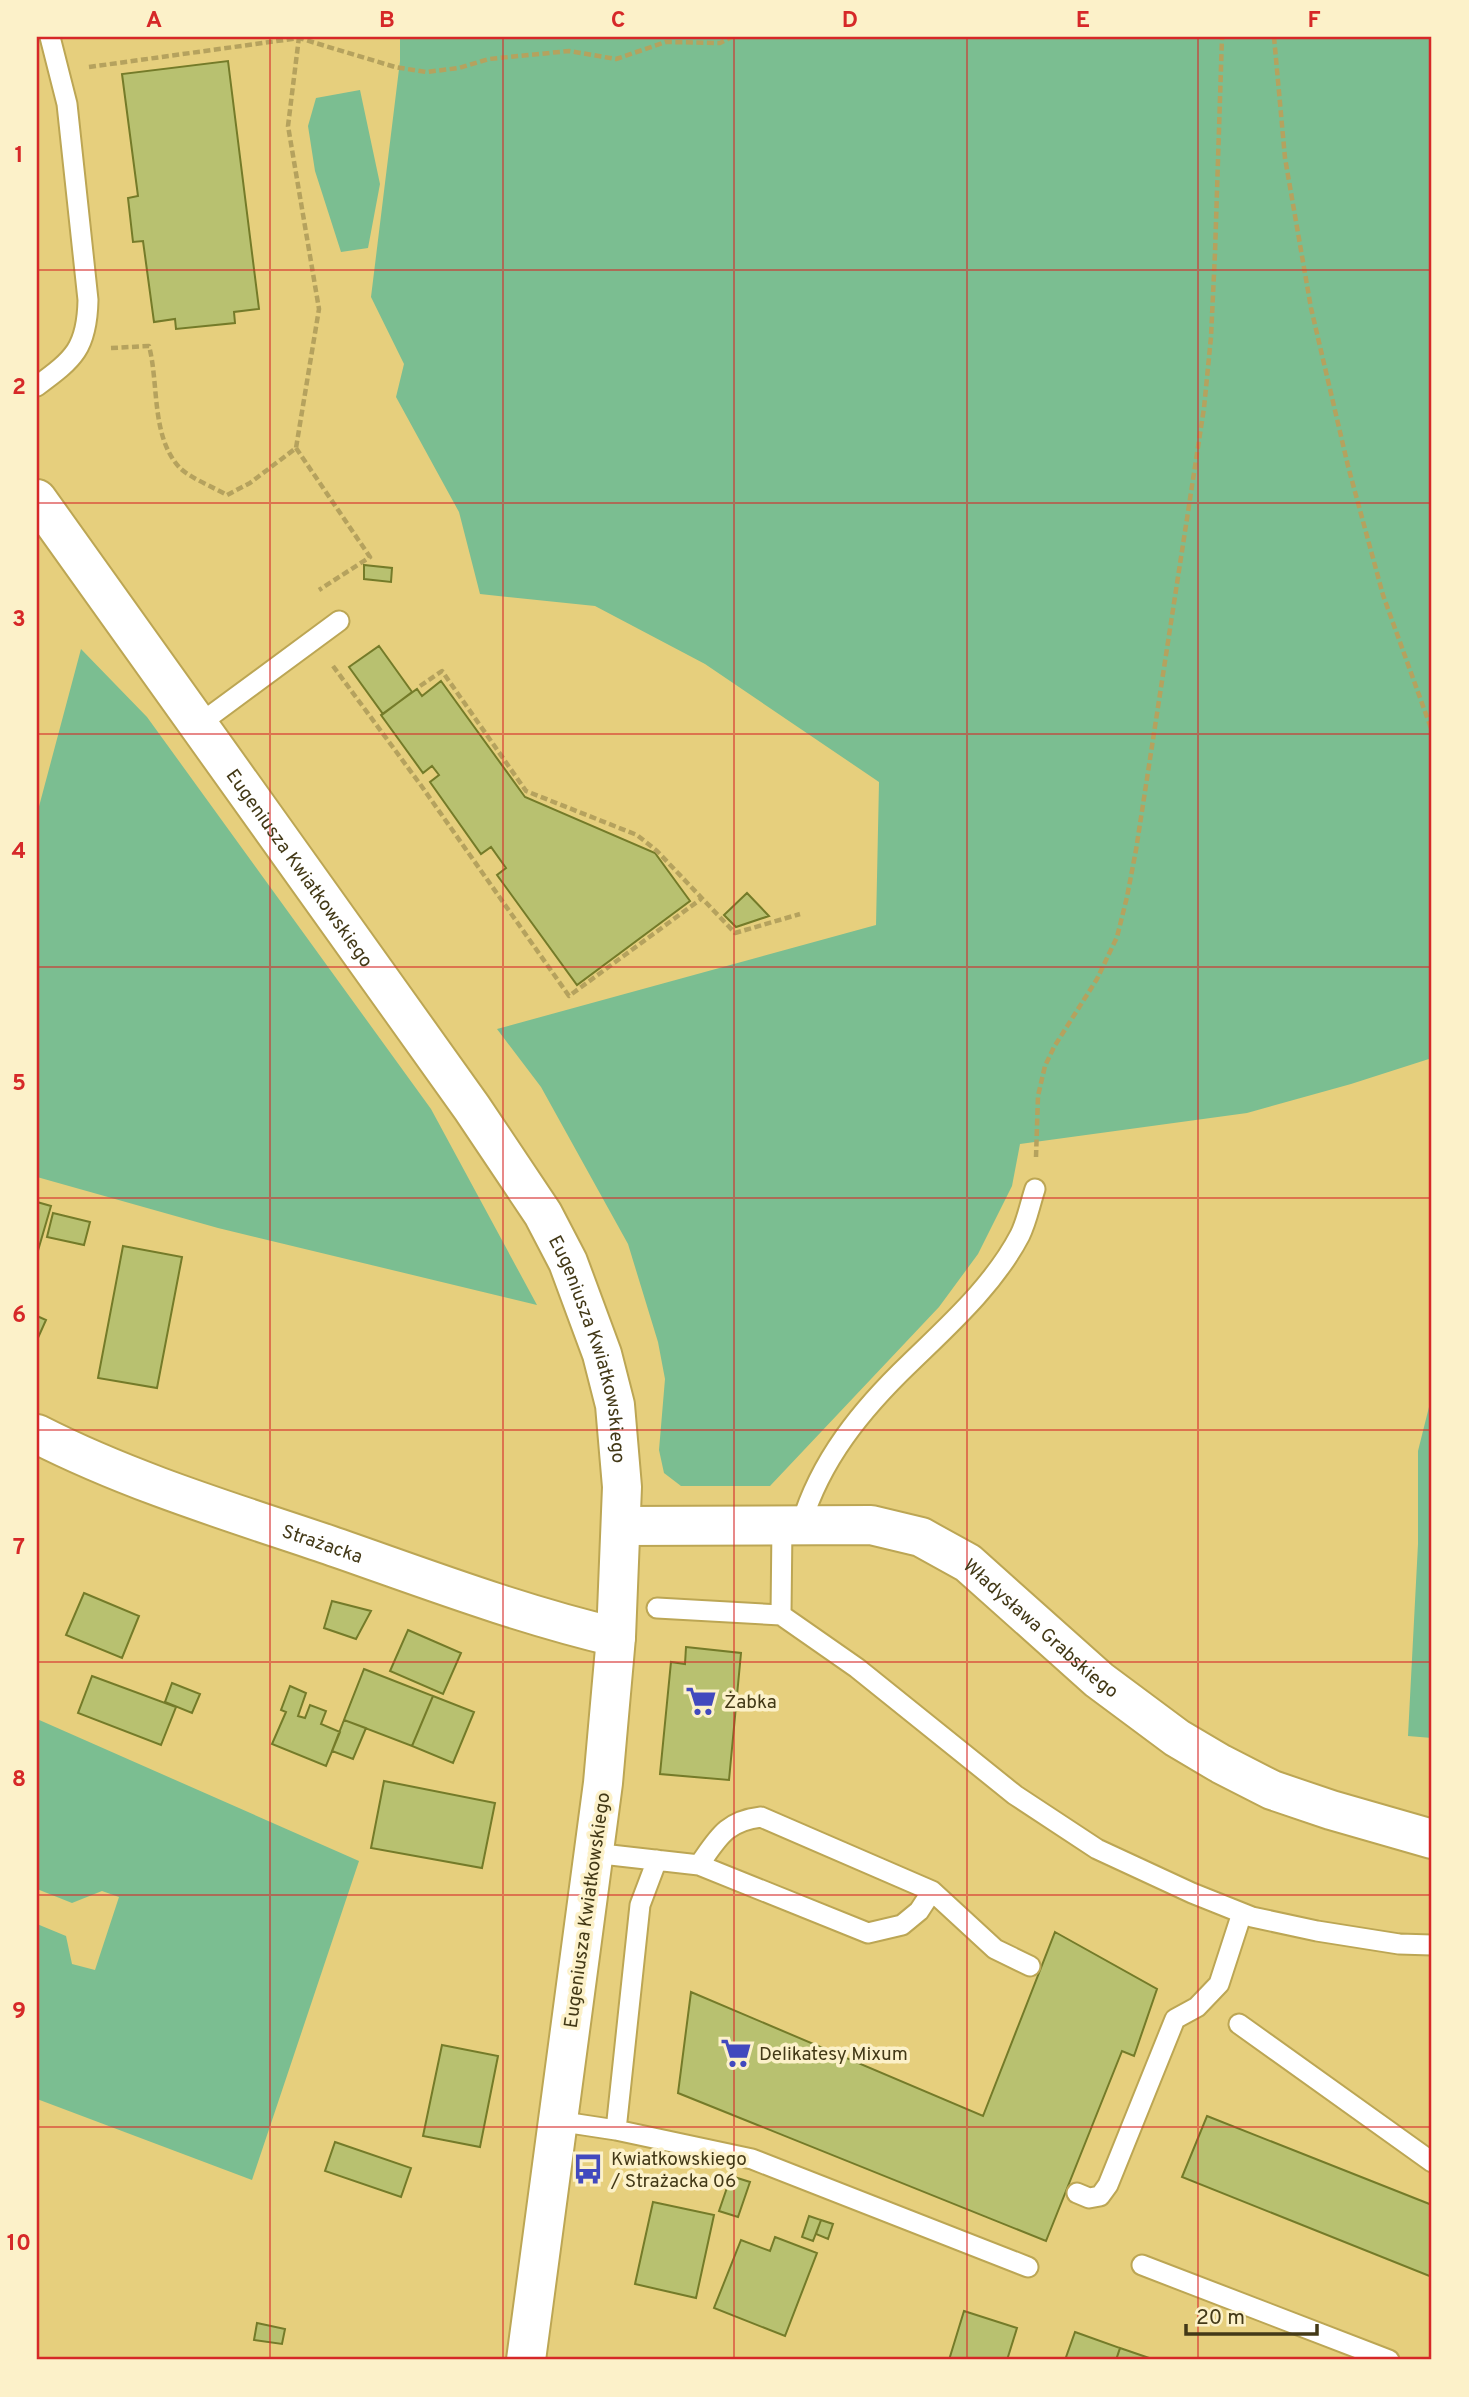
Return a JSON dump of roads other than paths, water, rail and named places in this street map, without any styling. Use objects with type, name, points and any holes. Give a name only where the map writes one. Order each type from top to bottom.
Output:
[{"type":"street","name":"Eugeniusza Kwiatkowskiego","points":[[37,499],[472,1108],[543,1214],[568,1262],[601,1354],[614,1405],[620,1448],[622,1526],[616,1637],[604,1771],[526,2360]]},
{"type":"street","name":"Strażacka","points":[[37,1434],[120,1471],[199,1501],[509,1607],[616,1637]]},
{"type":"street","name":"Władysława Grabskiego","points":[[622,1526],[871,1525],[909,1534],[968,1563],[1100,1680],[1138,1711],[1188,1745],[1272,1790],[1432,1839]]},
{"type":"lane","points":[[37,386],[60,369],[77,351],[87,326],[88,300],[67,104],[50,37]]},
{"type":"lane","points":[[198,724],[339,621]]},
{"type":"lane","points":[[781,1615],[792,1525],[820,1476],[845,1435],[876,1397],[961,1313],[998,1269],[1021,1234],[1035,1189]]},
{"type":"lane","points":[[657,1608],[781,1615],[857,1668],[1015,1795],[1097,1849],[1192,1894],[1242,1913],[1317,1931],[1399,1944],[1432,1945]]},
{"type":"lane","points":[[699,1865],[730,1825],[761,1817],[932,1891],[995,1949],[1030,1966]]},
{"type":"lane","points":[[593,1853],[699,1865],[868,1933],[902,1925],[919,1911],[932,1891]]},
{"type":"lane","points":[[615,2130],[640,1905],[657,1860]]},
{"type":"lane","points":[[1077,2193],[1089,2197],[1100,2196],[1108,2185],[1175,2018],[1197,2007],[1219,1984],[1242,1913]]},
{"type":"lane","points":[[1239,2024],[1432,2162]]},
{"type":"lane","points":[[556,2121],[615,2130],[752,2159],[1028,2267]]},
{"type":"lane","points":[[1142,2265],[1389,2360]]},
{"type":"place","name":"Żabka","points":[[701,1701]]},
{"type":"place","name":"Delikatesy Mixum","points":[[736,2053]]},
{"type":"place","name":"Kwiatkowskiego / Strażacka 06","points":[[588,2169]]}]
